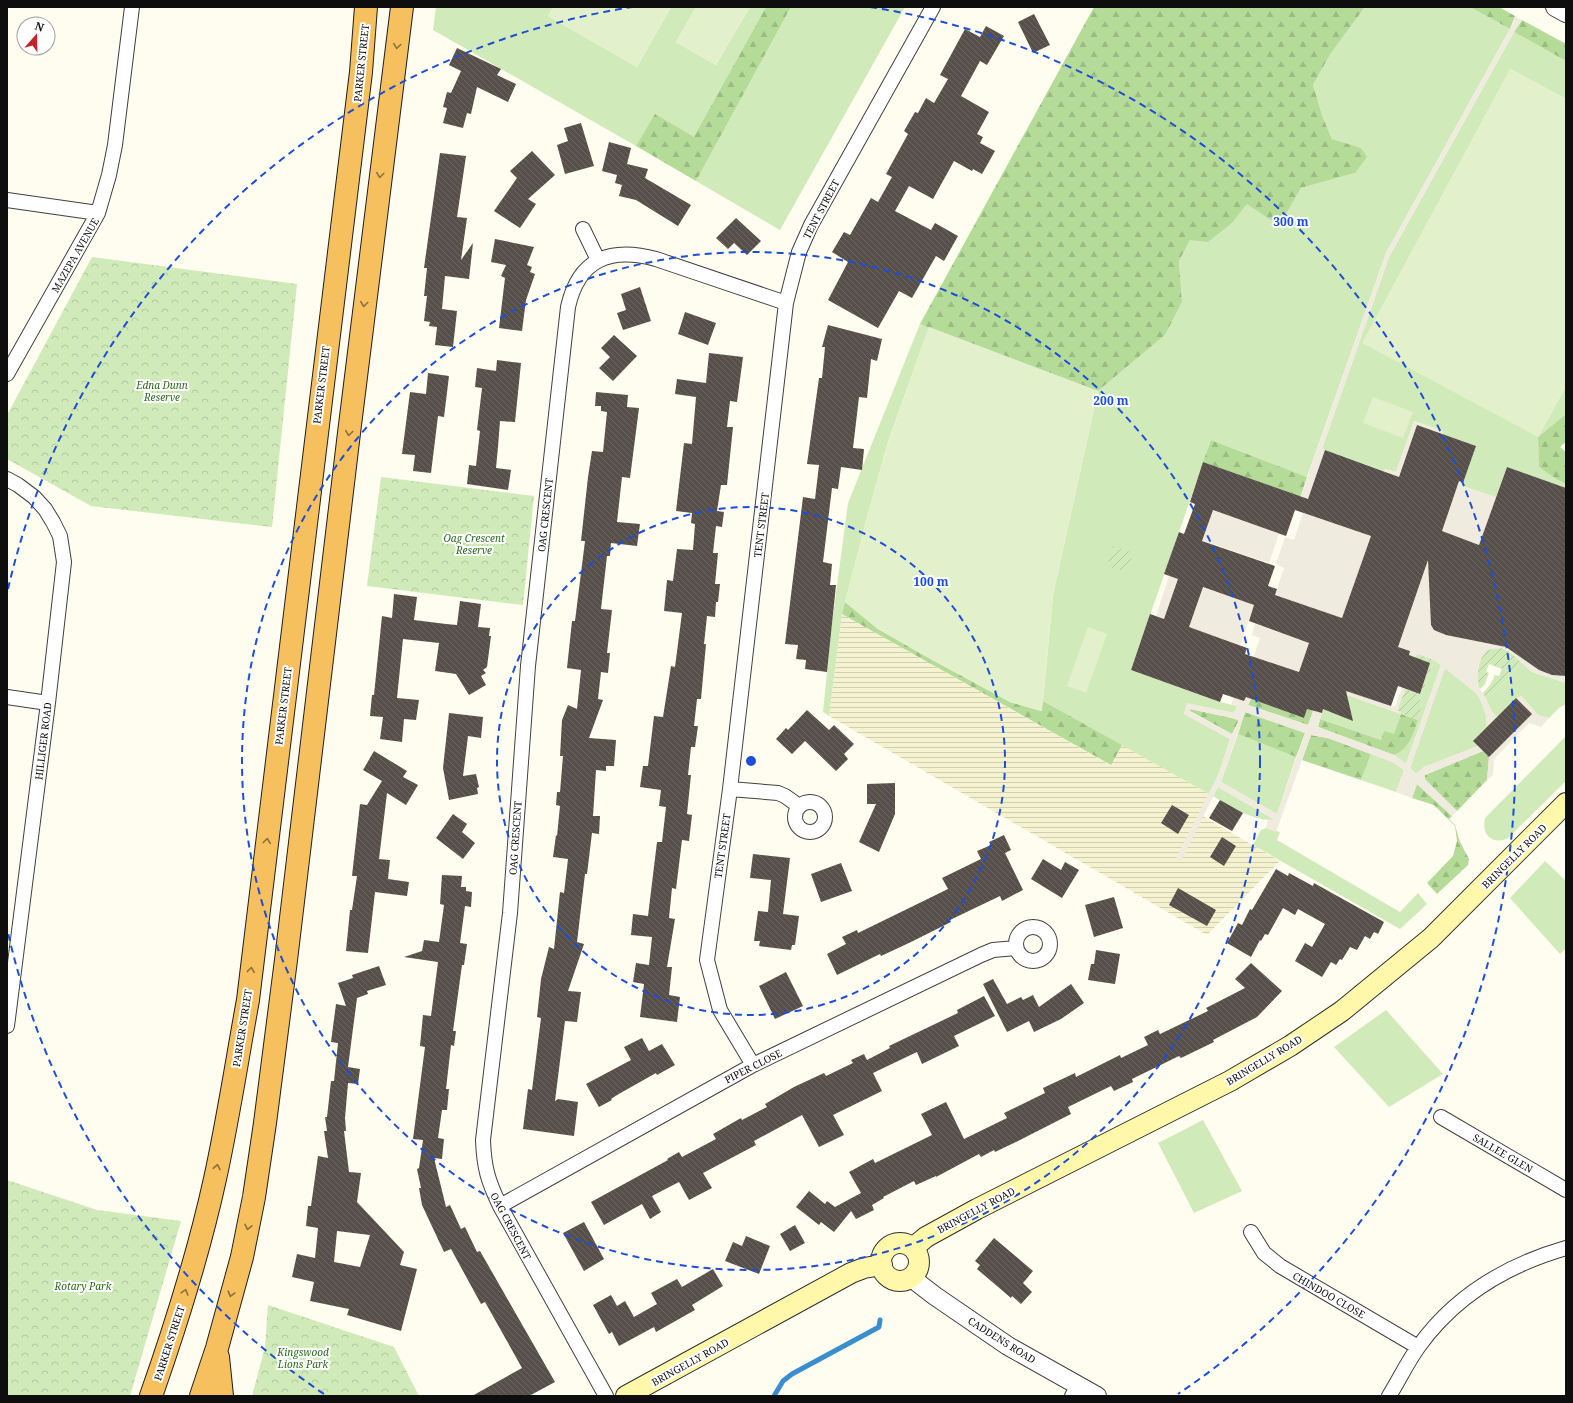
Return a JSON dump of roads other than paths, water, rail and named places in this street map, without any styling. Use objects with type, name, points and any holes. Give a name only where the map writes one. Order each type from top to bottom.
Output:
[{"type":"highway","name":"PARKER STREET","points":[[151,1396],[177,1318],[202,1231],[225,1127],[248,1000],[360,72],[366,7]]},
{"type":"highway","points":[[201,1396],[217,1348],[242,1257],[254,1197],[265,1123],[402,7]]},
{"type":"highway","points":[[217,1348],[222,1396]]},
{"type":"main road","name":"BRINGELLY ROAD","points":[[912,1248],[926,1237],[976,1209],[1230,1081],[1290,1046],[1342,1011],[1431,938],[1566,803]]},
{"type":"main road","points":[[894,1244],[907,1244],[912,1248],[919,1259],[917,1271],[907,1280],[894,1280],[884,1272],[882,1265],[884,1253],[894,1244]]},
{"type":"main road","name":"BRINGELLY ROAD","points":[[626,1396],[851,1273],[864,1268],[882,1265]]},
{"type":"street","name":"MAZEPA AVENUE","points":[[7,374],[98,213],[109,176],[115,145],[132,7]]},
{"type":"street","name":"TENT STREET","points":[[753,1066],[720,1010],[707,960],[730,788],[786,303],[799,252],[811,225],[933,7]]},
{"type":"street","points":[[1555,7],[1566,13]]},
{"type":"street","points":[[7,200],[98,213]]},
{"type":"street","points":[[583,229],[598,260]]},
{"type":"street","name":"OAG CRESCENT","points":[[606,1396],[500,1206],[490,1185],[484,1161],[483,1140],[510,913],[528,666],[568,307],[576,283],[590,266],[598,260],[612,255],[625,254],[640,254],[786,303]]},
{"type":"street","name":"HILLIGER ROAD","points":[[7,479],[34,497],[45,509],[60,536],[64,562],[48,703],[13,934],[7,1026]]},
{"type":"street","points":[[7,697],[48,703]]},
{"type":"street","points":[[730,788],[778,793],[799,806]]},
{"type":"street","name":"PIPER CLOSE","points":[[500,1206],[753,1066],[981,955],[993,950],[1016,948]]},
{"type":"street","name":"SALLEE GLEN","points":[[1441,1117],[1566,1190]]},
{"type":"street","name":"CHINDOO CLOSE","points":[[1251,1232],[1264,1253],[1280,1266],[1418,1347]]},
{"type":"street","points":[[1389,1396],[1418,1347],[1442,1318],[1455,1306],[1484,1284],[1524,1263],[1566,1248]]},
{"type":"street","name":"CADDENS ROAD","points":[[912,1276],[918,1283],[935,1296],[1075,1391],[1097,1396]]},
{"type":"waterway","points":[[774,1396],[783,1381],[792,1374],[879,1327],[880,1320]]},
{"type":"park label","name":"Edna Dunn Reserve","points":[[162,390]]},
{"type":"park label","name":"Oag Crescent Reserve","points":[[474,544]]},
{"type":"park label","name":"Rotary Park","points":[[83,1286]]},
{"type":"park label","name":"Kingswood Lions Park","points":[[303,1358]]}]
